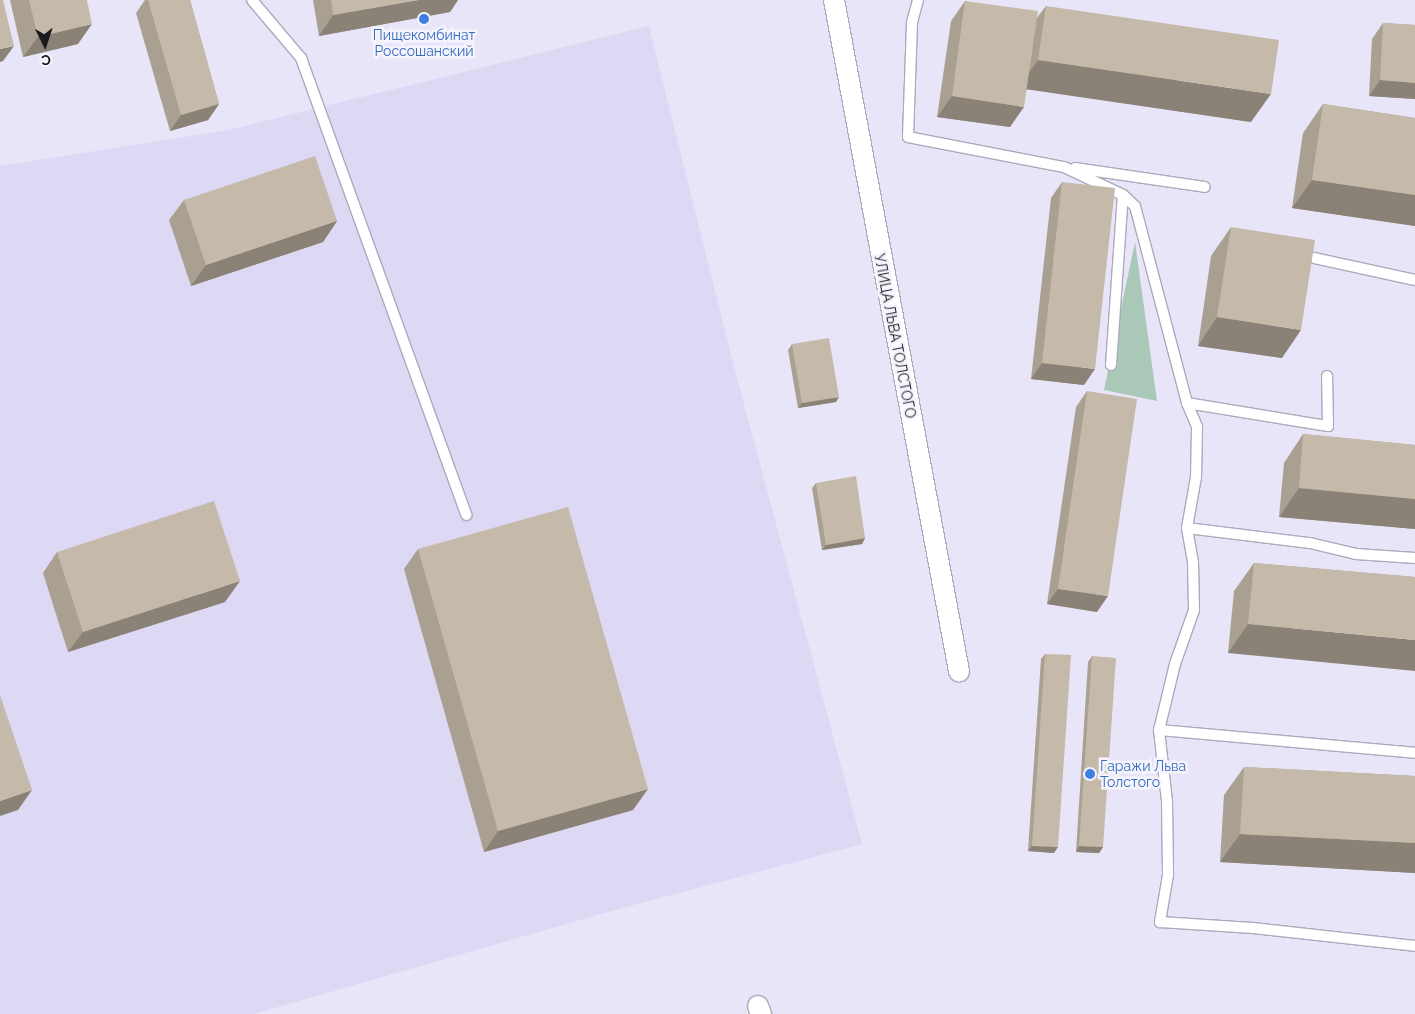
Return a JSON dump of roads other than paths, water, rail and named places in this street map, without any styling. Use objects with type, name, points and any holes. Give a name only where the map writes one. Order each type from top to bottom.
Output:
[{"type":"street","name":"УЛИЦА ЛЬВА ТОЛСТОГО","points":[[834,0],[959,671]]},
{"type":"lane","points":[[252,0],[301,58],[466,515]]},
{"type":"lane","points":[[918,0],[912,23],[908,137],[1064,167],[1205,187]]},
{"type":"lane","points":[[1064,167],[1123,195],[1135,206],[1187,402],[1197,427],[1196,477],[1187,528],[1193,562],[1194,610],[1175,664],[1159,730],[1167,801],[1168,875],[1160,922],[1253,928],[1415,946]]},
{"type":"lane","points":[[1111,365],[1123,195]]},
{"type":"lane","points":[[1314,258],[1415,280]]},
{"type":"lane","points":[[1187,402],[1328,426],[1327,376]]},
{"type":"lane","points":[[1187,528],[1310,543],[1356,554],[1415,558]]},
{"type":"lane","points":[[1159,730],[1415,753]]},
{"type":"place","name":"Пищекомбинат Россошанский","points":[[424,19]]},
{"type":"place","name":"Гаражи Льва Толстого","points":[[1090,774]]}]
